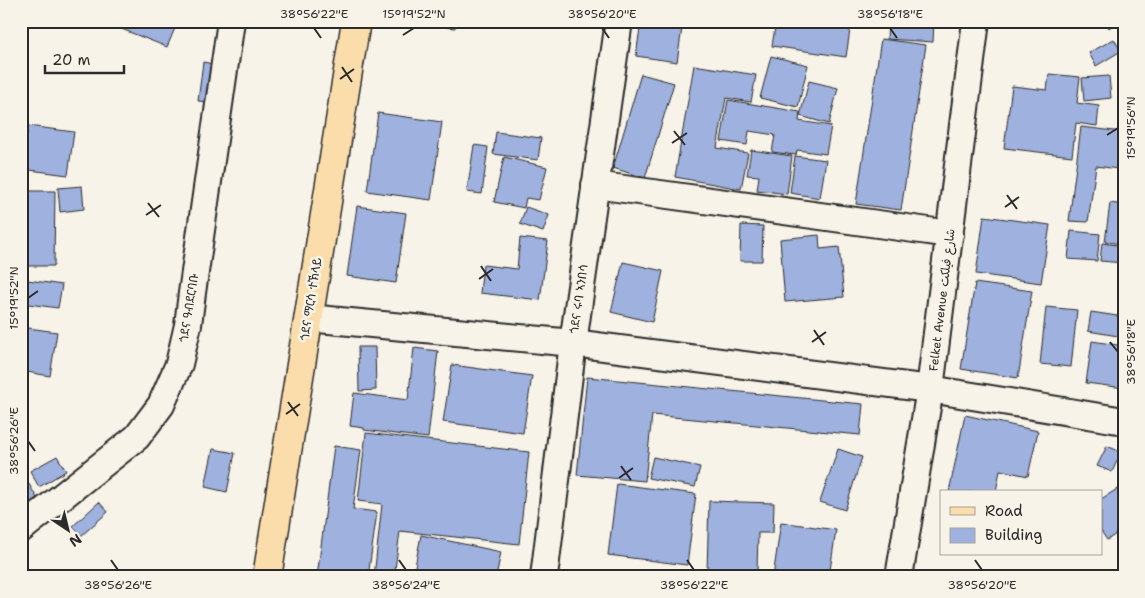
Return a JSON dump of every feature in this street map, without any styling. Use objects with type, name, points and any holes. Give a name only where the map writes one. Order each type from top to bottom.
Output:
[{"type":"main road","name":"ጎደና ማርሳ ተኽላይ","points":[[268,577],[356,21]]},
{"type":"street","name":"ጎደና ዓብደርባቡ","points":[[21,529],[137,437],[161,405],[179,364],[188,325],[231,21]]},
{"type":"street","name":"ጎደና ሩባ ኣንበሳ","points":[[544,577],[595,185],[619,21]]},
{"type":"street","name":"Felket Avenue شارع فيلكت","points":[[899,577],[930,389],[976,21]]},
{"type":"street","points":[[595,185],[950,234]]},
{"type":"street","points":[[308,318],[574,343],[930,389],[1124,421]]},
{"type":"building","points":[[116,21],[178,21],[167,47],[114,26]]},
{"type":"building","points":[[404,21],[456,21],[455,28]]},
{"type":"building","points":[[641,21],[683,21],[677,62],[636,56]]},
{"type":"building","points":[[776,21],[840,21],[851,23],[846,57],[772,46]]},
{"type":"building","points":[[888,21],[934,21],[933,42],[887,39]]},
{"type":"building","points":[[1104,21],[1118,21],[1109,28]]},
{"type":"building","points":[[881,39],[926,45],[901,210],[856,204]]},
{"type":"building","points":[[1114,39],[1121,51],[1096,66],[1089,53]]},
{"type":"building","points":[[771,56],[808,65],[798,107],[760,98]]},
{"type":"building","points":[[203,62],[224,66],[219,103],[198,101]]},
{"type":"building","points":[[694,65],[756,75],[751,102],[726,98],[717,148],[748,153],[741,189],[675,177]]},
{"type":"building","points":[[641,74],[674,83],[645,178],[613,168]]},
{"type":"building","points":[[1049,74],[1080,77],[1077,103],[1099,106],[1097,126],[1076,123],[1072,156],[1004,148],[1012,86],[1047,90]]},
{"type":"building","points":[[1109,76],[1111,98],[1084,101],[1082,78]]},
{"type":"building","points":[[809,81],[838,88],[829,124],[800,116]]},
{"type":"building","points":[[728,100],[800,112],[799,121],[831,126],[826,154],[797,150],[796,155],[772,152],[775,135],[749,131],[747,145],[721,141]]},
{"type":"building","points":[[378,113],[442,122],[431,200],[367,191]]},
{"type":"building","points":[[28,126],[74,132],[68,175],[22,169]]},
{"type":"building","points":[[1081,127],[1123,132],[1118,169],[1096,166],[1088,222],[1069,221]]},
{"type":"building","points":[[496,132],[541,138],[538,160],[493,154]]},
{"type":"building","points":[[1123,133],[1124,172],[1122,172]]},
{"type":"building","points":[[474,145],[488,147],[482,194],[467,192]]},
{"type":"building","points":[[751,150],[792,156],[787,194],[757,190],[759,176],[747,175]]},
{"type":"building","points":[[795,156],[826,160],[820,198],[790,193]]},
{"type":"building","points":[[504,157],[547,167],[539,200],[526,198],[524,208],[494,202]]},
{"type":"building","points":[[82,186],[84,209],[60,212],[58,188]]},
{"type":"building","points":[[21,191],[55,191],[54,266],[21,266]]},
{"type":"building","points":[[1110,203],[1124,205],[1124,244],[1105,242]]},
{"type":"building","points":[[357,206],[406,213],[396,283],[347,276]]},
{"type":"building","points":[[526,207],[549,215],[543,232],[520,224]]},
{"type":"building","points":[[984,216],[1050,225],[1041,283],[976,274]]},
{"type":"building","points":[[741,225],[763,226],[762,261],[740,261]]},
{"type":"building","points":[[1071,231],[1100,234],[1097,261],[1068,259]]},
{"type":"building","points":[[819,235],[820,249],[839,247],[844,297],[785,302],[780,239]]},
{"type":"building","points":[[520,238],[548,241],[540,300],[480,293],[483,265],[517,269]]},
{"type":"building","points":[[1102,243],[1124,246],[1124,263],[1100,261]]},
{"type":"building","points":[[623,262],[663,271],[652,322],[611,312]]},
{"type":"building","points":[[21,279],[62,285],[58,308],[21,303]]},
{"type":"building","points":[[975,283],[1032,291],[1018,378],[961,369]]},
{"type":"building","points":[[1046,307],[1077,310],[1071,367],[1040,364]]},
{"type":"building","points":[[1091,312],[1124,317],[1124,337],[1088,331]]},
{"type":"building","points":[[21,327],[57,332],[50,376],[21,371]]},
{"type":"building","points":[[1092,341],[1124,346],[1124,388],[1086,383]]},
{"type":"building","points":[[358,347],[375,347],[376,390],[359,391]]},
{"type":"building","points":[[414,348],[438,351],[428,438],[364,430],[364,428],[350,426],[354,393],[408,400]]},
{"type":"building","points":[[452,365],[532,376],[523,433],[443,422]]},
{"type":"building","points":[[587,377],[863,404],[860,435],[652,415],[645,481],[577,475]]},
{"type":"building","points":[[965,415],[1038,431],[1028,476],[1000,470],[996,490],[949,490]]},
{"type":"building","points":[[366,433],[529,452],[519,544],[400,531],[394,577],[374,577],[382,504],[358,501]]},
{"type":"building","points":[[334,446],[361,450],[353,509],[377,512],[368,577],[317,577]]},
{"type":"building","points":[[1107,446],[1121,452],[1112,472],[1097,466]]},
{"type":"building","points":[[213,449],[235,453],[227,492],[205,487]]},
{"type":"building","points":[[838,449],[862,457],[845,510],[820,502]]},
{"type":"building","points":[[57,456],[66,471],[39,487],[30,471]]},
{"type":"building","points":[[653,457],[700,467],[695,487],[648,478]]},
{"type":"building","points":[[29,484],[37,498],[21,507],[21,489]]},
{"type":"building","points":[[617,484],[696,494],[687,565],[608,555]]},
{"type":"building","points":[[1124,485],[1124,529],[1107,540],[1102,532],[1102,498]]},
{"type":"building","points":[[709,501],[774,503],[773,533],[758,533],[757,572],[707,571]]},
{"type":"building","points":[[99,502],[108,512],[81,536],[73,526]]},
{"type":"building","points":[[781,522],[836,530],[829,577],[773,577]]},
{"type":"building","points":[[421,535],[501,552],[496,577],[413,577]]}]
